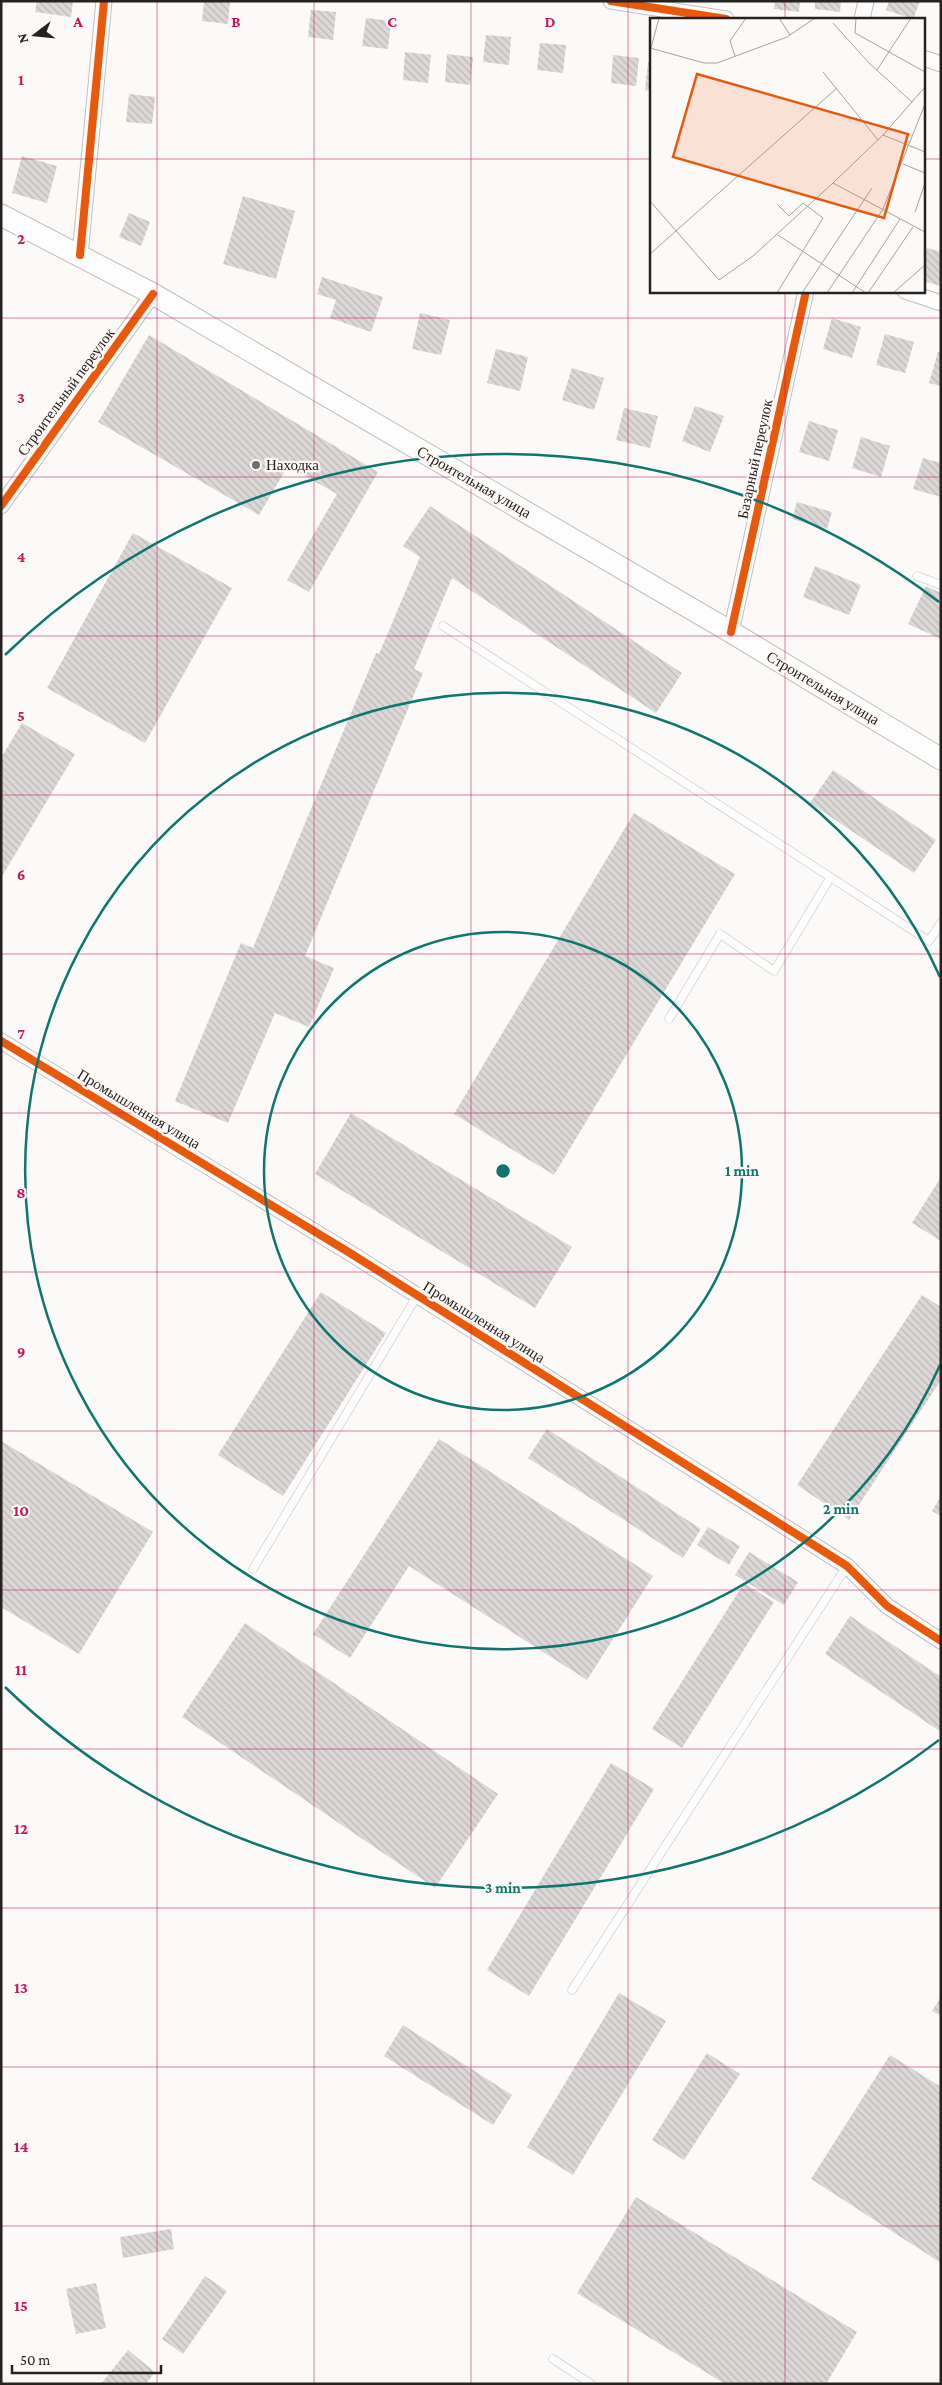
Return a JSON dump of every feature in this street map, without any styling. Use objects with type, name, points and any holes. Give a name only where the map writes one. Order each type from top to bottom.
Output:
[{"type":"main road","name":"Строительная улица","points":[[1,215],[152,294],[731,632],[941,759]]},
{"type":"street","points":[[80,255],[104,1]]},
{"type":"street","points":[[611,1],[720,18]]},
{"type":"street","points":[[862,18],[866,1]]},
{"type":"street","points":[[924,58],[941,64]]},
{"type":"street","name":"Базарный переулок","points":[[731,632],[806,292]]},
{"type":"street","points":[[909,292],[941,302]]},
{"type":"street","name":"Строительный переулок","points":[[1,506],[152,294]]},
{"type":"street","name":"Промышленная улица","points":[[1,1041],[416,1296],[847,1566],[887,1606],[941,1641]]},
{"type":"lane","points":[[917,576],[941,585]]},
{"type":"lane","points":[[444,626],[929,941],[941,923]]},
{"type":"lane","points":[[669,1019],[720,934],[774,971],[830,878]]},
{"type":"lane","points":[[253,1570],[416,1296]]},
{"type":"lane","points":[[572,1990],[847,1566]]},
{"type":"lane","points":[[553,2359],[591,2384]]},
{"type":"building","points":[[37,1],[73,1],[71,17],[35,12]]},
{"type":"building","points":[[204,1],[230,1],[228,24],[202,21]]},
{"type":"building","points":[[775,1],[800,1],[799,12],[774,9]]},
{"type":"building","points":[[815,1],[841,1],[840,12],[815,9]]},
{"type":"building","points":[[889,1],[920,1],[913,18],[886,10]]},
{"type":"building","points":[[311,10],[336,12],[333,40],[308,37]]},
{"type":"building","points":[[366,18],[391,21],[388,49],[362,46]]},
{"type":"building","points":[[486,35],[511,37],[509,65],[483,62]]},
{"type":"building","points":[[540,43],[566,45],[563,73],[537,70]]},
{"type":"building","points":[[405,52],[431,55],[428,83],[403,80]]},
{"type":"building","points":[[447,54],[473,57],[470,85],[445,82]]},
{"type":"building","points":[[613,55],[639,58],[636,86],[611,83]]},
{"type":"building","points":[[648,62],[650,63],[650,91],[645,90]]},
{"type":"building","points":[[129,94],[155,97],[152,124],[126,122]]},
{"type":"building","points":[[22,156],[57,166],[47,203],[12,193]]},
{"type":"building","points":[[243,196],[295,211],[276,279],[223,264]]},
{"type":"building","points":[[129,213],[150,222],[141,246],[119,237]]},
{"type":"building","points":[[927,248],[941,252],[941,286],[924,281],[924,257]]},
{"type":"building","points":[[322,277],[383,297],[371,332],[330,318],[336,300],[317,294]]},
{"type":"building","points":[[420,313],[450,320],[441,355],[412,349]]},
{"type":"building","points":[[832,318],[861,327],[852,358],[823,349]]},
{"type":"building","points":[[885,334],[914,342],[905,373],[876,365]]},
{"type":"building","points":[[149,335],[378,472],[309,592],[287,580],[337,494],[288,466],[259,515],[98,422]]},
{"type":"building","points":[[496,349],[528,357],[520,391],[487,383]]},
{"type":"building","points":[[938,352],[941,352],[941,386],[929,383]]},
{"type":"building","points":[[572,368],[604,378],[594,410],[562,400]]},
{"type":"building","points":[[695,406],[724,416],[710,452],[682,441]]},
{"type":"building","points":[[624,408],[658,416],[650,448],[616,440]]},
{"type":"building","points":[[809,421],[838,430],[829,461],[799,452]]},
{"type":"building","points":[[861,437],[890,446],[881,477],[852,468]]},
{"type":"building","points":[[923,458],[941,463],[941,497],[913,489]]},
{"type":"building","points":[[797,502],[832,512],[827,529],[792,519]]},
{"type":"building","points":[[430,506],[682,673],[656,713],[452,578],[414,669],[423,673],[305,956],[334,968],[309,1027],[275,1013],[228,1123],[175,1101],[241,943],[253,948],[376,653],[379,654],[420,557],[403,546]]},
{"type":"building","points":[[133,533],[232,588],[145,743],[47,688]]},
{"type":"building","points":[[815,566],[861,585],[849,615],[803,597]]},
{"type":"building","points":[[926,586],[941,593],[941,639],[908,624]]},
{"type":"building","points":[[22,723],[75,754],[1,878],[1,758]]},
{"type":"building","points":[[833,770],[936,840],[914,873],[810,803]]},
{"type":"building","points":[[634,813],[735,874],[554,1175],[454,1114]]},
{"type":"building","points":[[351,1113],[572,1247],[535,1308],[315,1174]]},
{"type":"building","points":[[941,1177],[941,1241],[912,1223]]},
{"type":"building","points":[[321,1292],[386,1333],[283,1496],[218,1455]]},
{"type":"building","points":[[922,1295],[941,1307],[941,1380],[849,1520],[797,1485]]},
{"type":"building","points":[[547,1429],[701,1529],[683,1558],[528,1458]]},
{"type":"building","points":[[439,1439],[653,1576],[587,1680],[409,1566],[350,1658],[313,1634]]},
{"type":"building","points":[[1,1441],[153,1532],[79,1654],[1,1607]]},
{"type":"building","points":[[941,1496],[941,1516],[932,1511]]},
{"type":"building","points":[[708,1527],[740,1546],[729,1565],[697,1545]]},
{"type":"building","points":[[749,1552],[798,1582],[784,1605],[735,1575]]},
{"type":"building","points":[[744,1583],[774,1602],[682,1748],[652,1729]]},
{"type":"building","points":[[850,1616],[941,1677],[941,1732],[825,1654]]},
{"type":"building","points":[[245,1623],[498,1794],[435,1888],[182,1717]]},
{"type":"building","points":[[611,1763],[654,1789],[529,1996],[487,1970]]},
{"type":"building","points":[[619,1993],[666,2021],[573,2175],[527,2147]]},
{"type":"building","points":[[941,1997],[941,2016],[932,2011]]},
{"type":"building","points":[[403,2025],[512,2095],[493,2125],[384,2056]]},
{"type":"building","points":[[707,2053],[740,2074],[684,2160],[652,2140]]},
{"type":"building","points":[[890,2055],[941,2087],[941,2263],[811,2179]]},
{"type":"building","points":[[636,2197],[857,2332],[826,2384],[725,2384],[577,2293]]},
{"type":"building","points":[[171,2229],[174,2249],[123,2258],[120,2237]]},
{"type":"building","points":[[205,2276],[227,2291],[183,2354],[162,2339]]},
{"type":"building","points":[[96,2283],[106,2328],[76,2334],[66,2289]]},
{"type":"building","points":[[128,2350],[155,2372],[146,2384],[101,2384]]},
{"type":"cycle path","points":[[80,255],[104,1]]},
{"type":"cycle path","points":[[611,1],[720,18]]},
{"type":"cycle path","points":[[731,632],[806,292]]},
{"type":"cycle path","points":[[1,506],[153,294]]},
{"type":"cycle path","points":[[1,1041],[350,1253],[847,1566],[887,1606],[941,1641]]},
{"type":"place","name":"Находка","points":[[256,465]]}]
